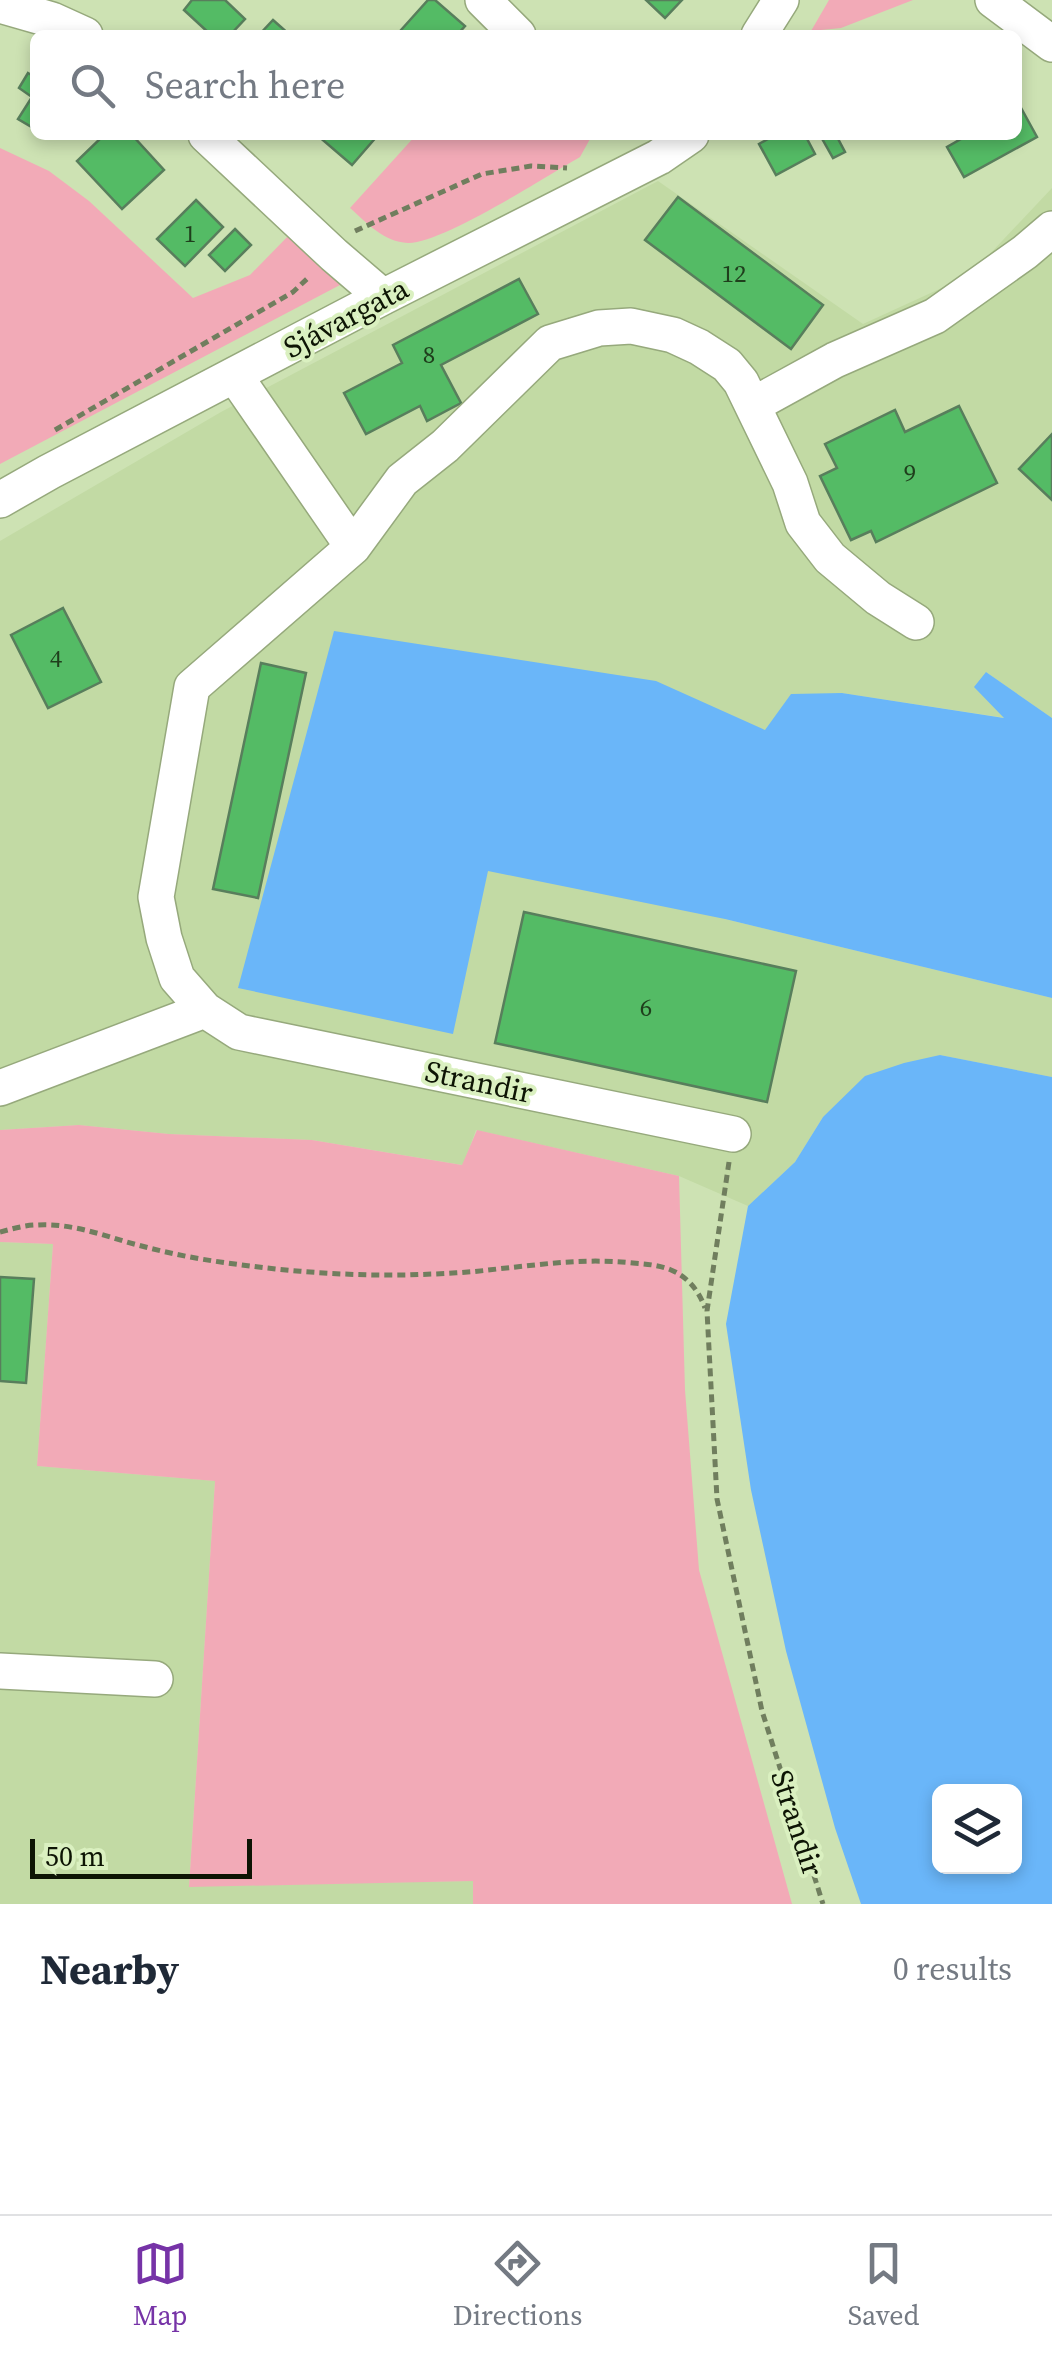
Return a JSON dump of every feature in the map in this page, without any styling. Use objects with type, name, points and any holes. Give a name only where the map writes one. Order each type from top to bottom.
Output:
[{"type":"street","points":[[483,0],[513,30]]},
{"type":"street","points":[[762,30],[782,0]]},
{"type":"street","points":[[994,0],[1052,44]]},
{"type":"street","points":[[0,5],[74,30]]},
{"type":"street","points":[[211,140],[383,298]]},
{"type":"street","name":"Sjávargata","points":[[0,500],[659,157],[684,140]]},
{"type":"street","points":[[752,405],[835,360],[935,316],[1052,230]]},
{"type":"street","name":"Strandir","points":[[733,1134],[239,1032],[205,1010],[177,978],[156,897],[192,688],[352,548],[402,480],[445,446],[550,343],[598,328],[631,326],[674,335],[726,365],[741,382],[790,483],[802,523],[830,558],[878,598],[916,622]]},
{"type":"street","points":[[235,376],[352,548]]},
{"type":"street","points":[[0,1088],[205,1010]]},
{"type":"street","points":[[0,1671],[154,1678]]},
{"type":"path","name":"Strandir","points":[[733,1134],[706,1311],[717,1499],[762,1711],[823,1904]]},
{"type":"path","points":[[0,1232],[56,1224],[198,1258],[320,1274],[438,1274],[554,1261],[606,1260],[658,1266],[686,1279],[706,1311]]},
{"type":"shaded area","points":[[829,0],[913,0],[841,28],[812,30]]},
{"type":"shaded area","points":[[411,140],[589,140],[580,157],[468,221],[424,240],[399,242],[369,225],[350,208]]},
{"type":"shaded area","points":[[0,148],[49,171],[89,201],[193,298],[250,275],[295,229],[351,275],[340,285],[0,464]]},
{"type":"shaded area","points":[[658,181],[863,324],[970,275],[1052,188],[1052,718],[986,672],[1006,718],[842,693],[725,919],[1052,998],[1052,1077],[940,1055],[823,1117],[795,1162],[748,1206],[679,1176],[476,1130],[463,1165],[312,1140],[169,1134],[79,1125],[0,1130],[0,541],[221,412]]},
{"type":"shaded area","points":[[79,1125],[169,1134],[312,1140],[462,1165],[477,1130],[679,1176],[685,1390],[699,1570],[792,1904],[473,1904],[473,1881],[189,1887],[215,1481],[37,1466],[53,1244],[0,1242],[0,1130]]},
{"type":"shaded area","points":[[0,1242],[53,1244],[37,1466],[215,1481],[189,1886],[473,1881],[473,1904],[0,1904]]},
{"type":"water","points":[[334,631],[656,681],[765,730],[791,694],[842,693],[1004,718],[974,687],[986,672],[1052,718],[1052,998],[725,919],[488,871],[453,1034],[238,988]]},
{"type":"water","points":[[940,1055],[1052,1077],[1052,1904],[861,1904],[835,1828],[786,1651],[751,1490],[726,1324],[748,1206],[795,1162],[823,1117],[865,1076]]},
{"type":"building","points":[[192,0],[225,0],[245,19],[235,30],[206,30],[184,10]]},
{"type":"building","points":[[428,0],[435,0],[465,26],[461,30],[401,30]]},
{"type":"building","points":[[646,0],[682,0],[665,18]]},
{"type":"building","points":[[273,20],[284,30],[264,30]]},
{"type":"building","points":[[28,73],[30,74],[30,96],[19,88]]},
{"type":"building","points":[[30,100],[30,126],[18,119]]},
{"type":"building","points":[[1022,110],[1037,137],[964,177],[947,147],[959,140],[1022,140]]},
{"type":"building","points":[[99,140],[137,140],[164,170],[122,209],[77,161]]},
{"type":"building","points":[[323,140],[374,140],[352,165]]},
{"type":"building","points":[[766,140],[808,140],[815,154],[776,175],[759,144]]},
{"type":"building","points":[[823,140],[839,140],[845,152],[833,158]]},
{"type":"building","points":[[678,197],[823,305],[791,349],[645,240]]},
{"type":"building","points":[[196,200],[223,227],[185,266],[157,239]]},
{"type":"building","points":[[235,229],[251,245],[225,271],[209,255]]},
{"type":"building","points":[[519,279],[538,314],[441,365],[461,403],[427,421],[420,406],[366,434],[344,393],[402,363],[393,345]]},
{"type":"building","points":[[959,406],[997,483],[876,542],[871,531],[851,540],[820,476],[837,468],[825,444],[895,410],[905,432]]},
{"type":"building","points":[[1052,434],[1052,500],[1019,469]]},
{"type":"building","points":[[63,608],[101,682],[48,708],[11,635]]},
{"type":"building","points":[[261,663],[306,673],[258,898],[213,889]]},
{"type":"building","points":[[524,912],[796,971],[767,1102],[495,1043]]},
{"type":"building","points":[[0,1277],[34,1279],[26,1383],[0,1381]]}]
